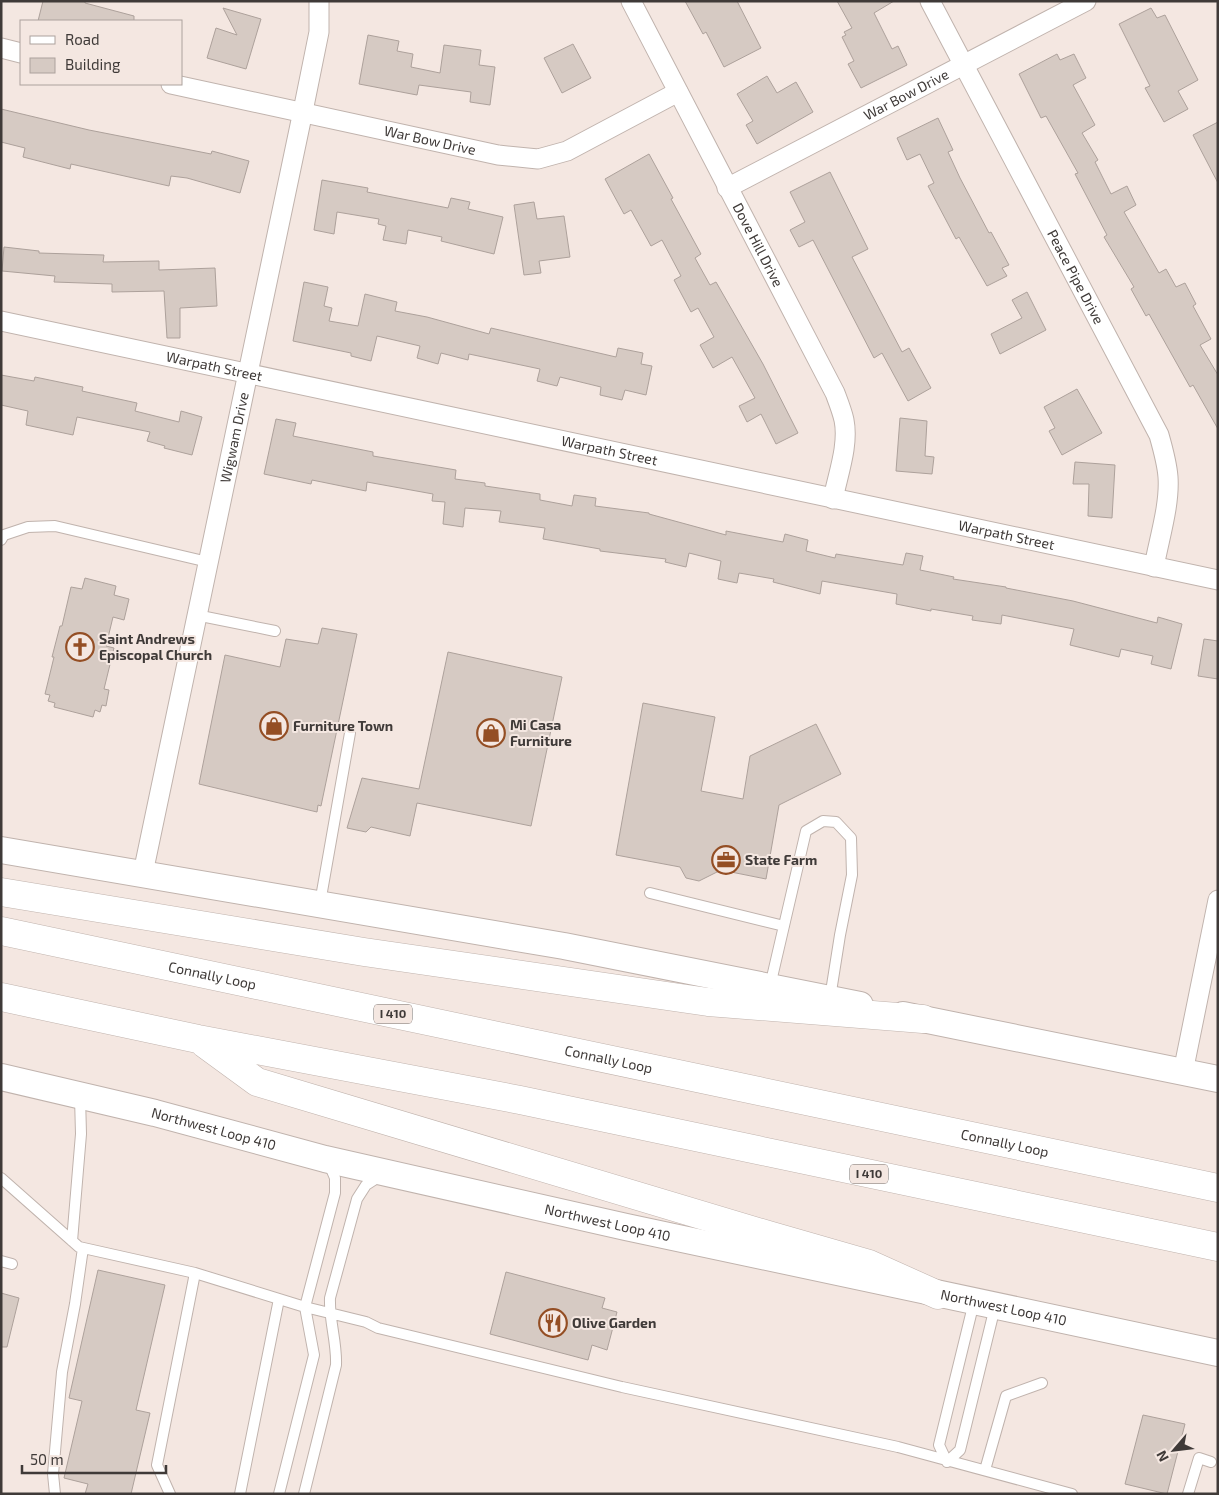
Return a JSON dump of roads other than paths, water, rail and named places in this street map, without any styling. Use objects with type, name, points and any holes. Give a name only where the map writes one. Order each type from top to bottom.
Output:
[{"type":"highway","points":[[1,892],[364,952],[708,1002],[924,1019]]},
{"type":"highway","name":"Connally Loop","points":[[1,931],[1218,1188]]},
{"type":"highway","name":"I 410","points":[[1,997],[198,1039],[520,1100],[1218,1247]]},
{"type":"highway","points":[[198,1039],[258,1082],[869,1264],[938,1294]]},
{"type":"main road","points":[[1,850],[564,946],[770,986],[1218,1079]]},
{"type":"main road","name":"Northwest Loop 410","points":[[1,1077],[154,1113],[325,1159],[626,1227],[1167,1343],[1215,1357]]},
{"type":"street","name":"Wigwam Drive","points":[[143,873],[319,32],[319,1]]},
{"type":"street","name":"Dove Hill Drive","points":[[631,1],[835,393],[844,419],[845,433],[833,499]]},
{"type":"street","name":"Peace Pipe Drive","points":[[930,1],[1159,435],[1165,455],[1168,478],[1167,499],[1154,567]]},
{"type":"street","name":"War Bow Drive","points":[[727,188],[1086,1]]},
{"type":"street","points":[[1,48],[20,52]]},
{"type":"street","name":"War Bow Drive","points":[[176,85],[303,111],[498,155],[538,159],[568,151],[678,92]]},
{"type":"street","name":"Warpath Street","points":[[1,321],[1218,580]]},
{"type":"street","points":[[1183,1072],[1218,900]]},
{"type":"lane","points":[[1,540],[4,535],[28,527],[55,526],[208,562]]},
{"type":"lane","points":[[196,615],[275,632]]},
{"type":"lane","points":[[320,904],[350,733]]},
{"type":"lane","points":[[770,986],[806,831],[823,822],[836,822],[851,838],[852,875],[830,999]]},
{"type":"lane","points":[[650,892],[784,926]]},
{"type":"lane","points":[[72,1241],[81,1134],[80,1096]]},
{"type":"lane","points":[[279,1494],[314,1355],[305,1307],[335,1193],[335,1178],[332,1169],[325,1159]]},
{"type":"lane","points":[[304,1494],[336,1365],[337,1348],[329,1313],[330,1298],[357,1200],[366,1185],[386,1172]]},
{"type":"lane","points":[[1,1178],[79,1247],[195,1273],[305,1307],[366,1322],[378,1328],[394,1332],[622,1387],[898,1447],[947,1462],[985,1470],[1072,1494]]},
{"type":"lane","points":[[55,1494],[53,1474],[62,1372],[83,1248]]},
{"type":"lane","points":[[170,1494],[157,1465],[195,1273]]},
{"type":"lane","points":[[240,1494],[278,1299]]},
{"type":"lane","points":[[947,1462],[939,1445],[985,1304]]},
{"type":"lane","points":[[947,1462],[960,1450],[985,1304]]},
{"type":"lane","points":[[985,1470],[1006,1396],[1042,1383]]},
{"type":"lane","points":[[1188,1494],[1199,1458],[1211,1462]]},
{"type":"place","name":"Saint Andrews Episcopal Church","points":[[80,647]]},
{"type":"place","name":"Furniture Town","points":[[274,726]]},
{"type":"place","name":"Mi Casa Furniture","points":[[491,733]]},
{"type":"place","name":"State Farm","points":[[726,860]]},
{"type":"place","name":"Olive Garden","points":[[553,1323]]}]
